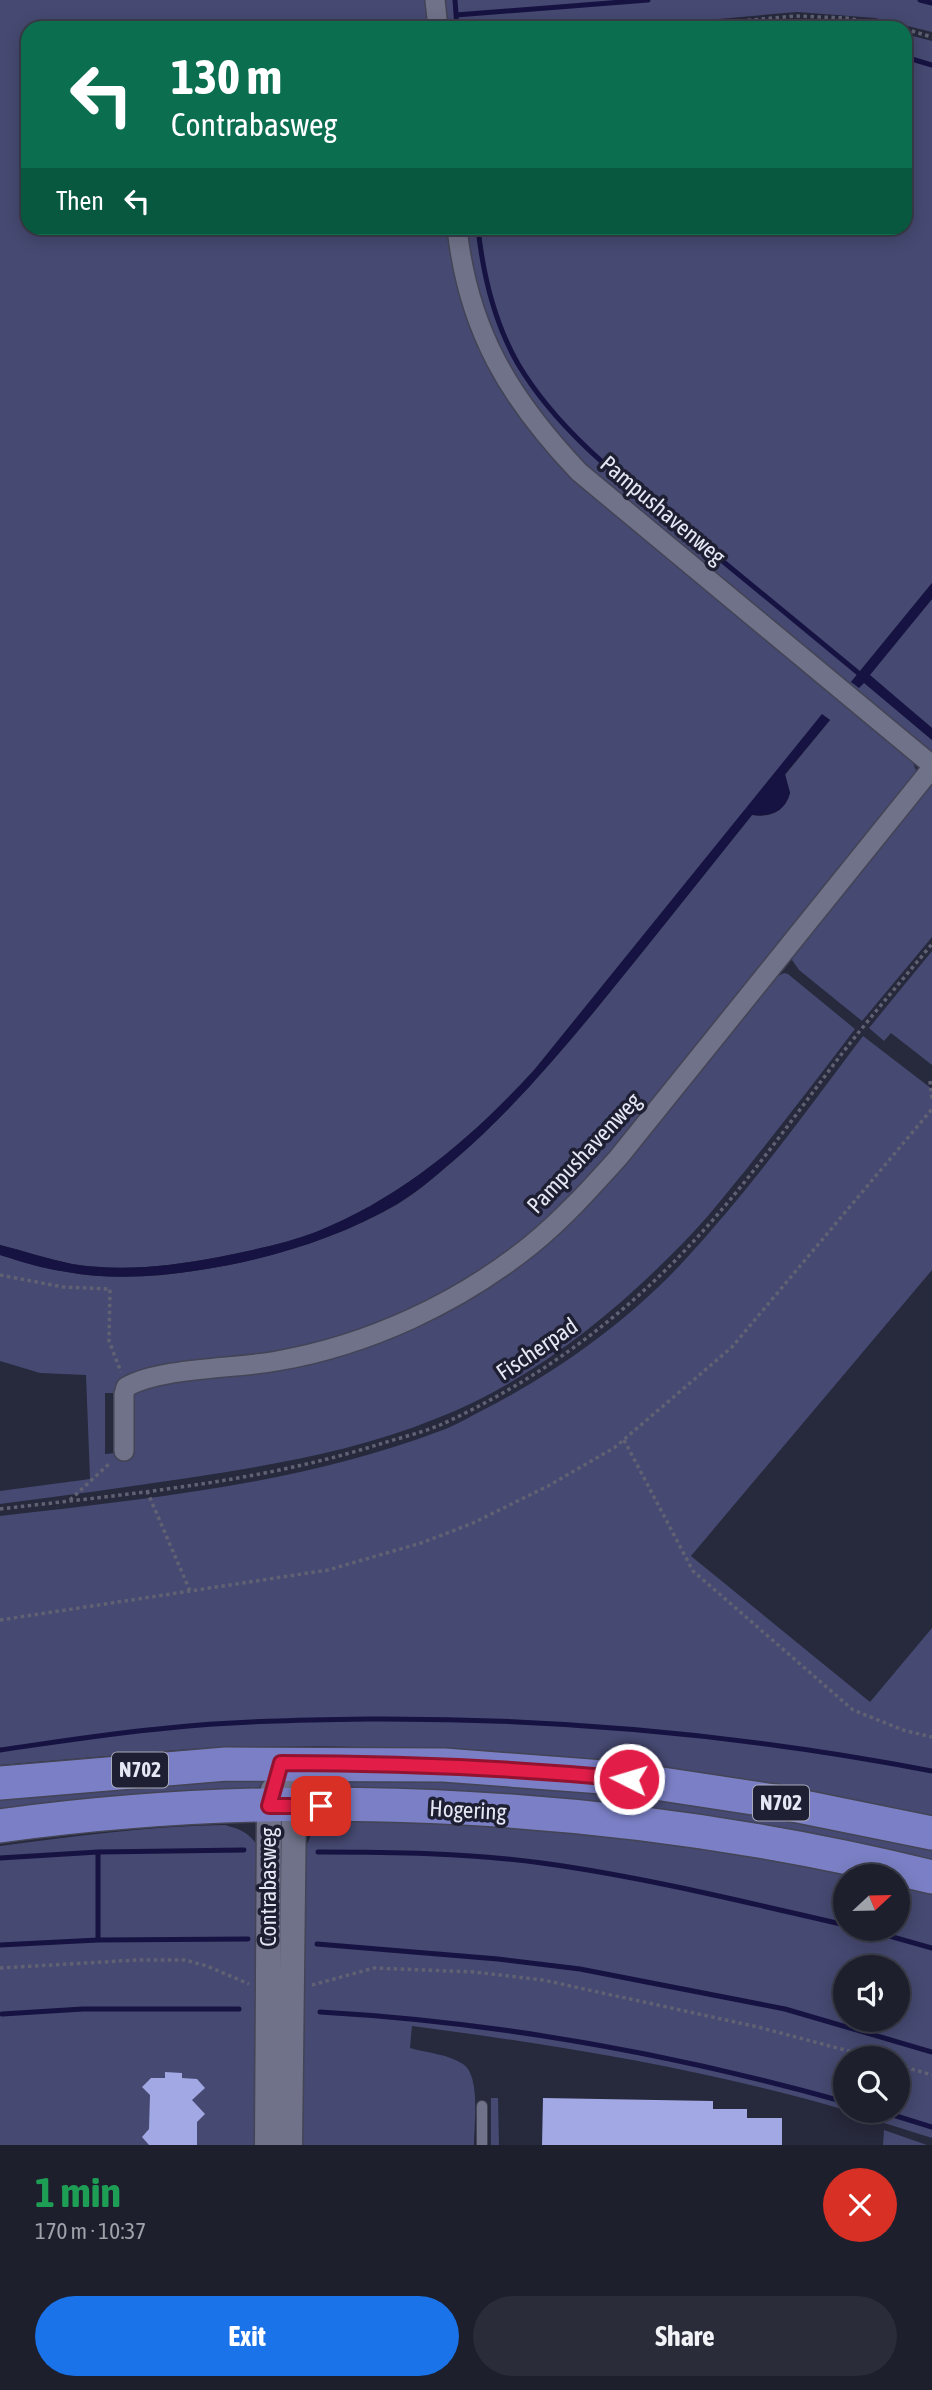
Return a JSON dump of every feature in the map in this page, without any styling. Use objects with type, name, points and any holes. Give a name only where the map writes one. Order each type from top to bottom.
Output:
[{"type":"highway","name":"Hogering","points":[[0,1783],[174,1767],[281,1763],[522,1769],[629,1779],[774,1801],[932,1833]]},
{"type":"highway","name":"Hogering","points":[[0,1826],[134,1812],[282,1806],[473,1809],[582,1818],[735,1838],[859,1860],[932,1877]]},
{"type":"street","points":[[435,0],[437,21]]},
{"type":"street","name":"Pampushavenweg","points":[[126,1387],[148,1378],[275,1362],[328,1351],[434,1307],[498,1270],[533,1243],[584,1195],[618,1158],[932,766],[579,472],[549,441],[500,371],[477,323],[463,269],[458,235]]},
{"type":"street","points":[[124,1451],[126,1387]]},
{"type":"street","name":"Contrabasweg","points":[[281,1763],[293,1986],[290,2145]]},
{"type":"street","name":"Contrabasweg","points":[[267,2145],[268,1985],[282,1806]]},
{"type":"lane","points":[[482,2106],[482,2145]]},
{"type":"path","points":[[740,21],[795,16],[862,21]]},
{"type":"path","points":[[912,31],[932,37]]},
{"type":"path","name":"Fischerpad","points":[[0,1509],[279,1471],[340,1457],[438,1426],[514,1387],[569,1352],[647,1287],[700,1234],[862,1028],[932,944]]},
{"type":"path","points":[[930,1082],[932,1101]]},
{"type":"path","points":[[0,1620],[328,1570],[421,1543],[473,1523],[548,1486],[614,1448],[732,1347],[932,1109]]},
{"type":"path","points":[[0,1275],[63,1287],[110,1289],[109,1341],[126,1387]]},
{"type":"path","points":[[624,1440],[693,1571],[853,1710],[903,1730],[932,1737]]},
{"type":"path","points":[[69,1501],[124,1451]]},
{"type":"path","points":[[147,1491],[190,1591]]},
{"type":"path","points":[[0,1968],[101,1961],[186,1960],[207,1966],[241,1982],[268,1985]]},
{"type":"path","points":[[293,1986],[318,1985],[356,1971],[374,1968],[474,1972],[543,1980],[833,2047]]},
{"type":"path","points":[[910,2069],[932,2076]]},
{"type":"shaded area","points":[[0,0],[428,0],[430,21],[21,21],[21,235],[450,235],[458,278],[472,328],[506,397],[539,440],[577,479],[619,516],[911,758],[916,770],[913,781],[611,1156],[528,1238],[492,1266],[431,1303],[324,1347],[274,1357],[144,1374],[126,1381],[119,1393],[105,1393],[105,1454],[128,1452],[128,1396],[140,1384],[329,1357],[438,1312],[474,1292],[539,1246],[590,1200],[776,977],[788,974],[855,1029],[745,1171],[699,1226],[656,1270],[568,1344],[504,1386],[470,1404],[405,1430],[313,1456],[251,1468],[0,1504],[0,1491],[90,1479],[86,1375],[40,1373],[0,1361],[0,1255],[50,1269],[108,1277],[189,1272],[295,1248],[337,1233],[398,1204],[471,1145],[526,1091],[593,1013],[752,815],[765,816],[781,809],[790,793],[785,775],[830,720],[822,715],[535,1069],[487,1118],[435,1163],[407,1183],[348,1218],[316,1232],[219,1257],[164,1265],[109,1268],[72,1264],[0,1245]]},
{"type":"shaded area","points":[[442,0],[932,0],[932,32],[912,27],[912,21],[797,12],[695,21],[444,21]]},
{"type":"shaded area","points":[[912,36],[932,41],[932,583],[851,682],[864,682],[932,740],[932,757],[609,488],[557,438],[507,366],[482,310],[466,235],[912,235]]},
{"type":"shaded area","points":[[932,583],[932,599],[870,675],[932,728],[932,740],[864,683],[859,688],[851,682]]},
{"type":"shaded area","points":[[932,599],[932,728],[869,675]]},
{"type":"shaded area","points":[[822,714],[830,720],[785,774],[790,793],[781,809],[771,814],[752,815],[543,1072],[471,1145],[404,1199],[378,1215],[316,1241],[251,1260],[189,1272],[108,1277],[58,1271],[0,1255],[0,1245],[72,1264],[109,1268],[146,1267],[201,1260],[268,1246],[316,1232],[348,1218],[407,1183],[435,1163],[487,1118],[535,1069]]},
{"type":"shaded area","points":[[932,785],[932,937],[862,1021],[799,970],[792,960],[793,955],[927,786]]},
{"type":"shaded area","points":[[932,951],[932,1065],[891,1033],[884,1041],[869,1028]]},
{"type":"shaded area","points":[[863,1036],[932,1089],[932,1270],[691,1556],[870,1702],[932,1628],[932,1821],[434,1749],[319,1746],[191,1749],[0,1765],[0,1516],[167,1496],[278,1477],[387,1449],[446,1429],[510,1396],[563,1363],[614,1326],[661,1285],[753,1180]]},
{"type":"shaded area","points":[[263,1776],[264,1782],[253,1793],[0,1812],[0,1789]]},
{"type":"shaded area","points":[[306,1776],[643,1790],[932,1841],[932,1865],[304,1789],[301,1779]]},
{"type":"shaded area","points":[[341,1815],[666,1834],[837,1861],[850,1864],[833,1864],[833,1941],[910,1941],[910,1878],[932,1883],[932,2138],[884,2123],[910,2123],[910,2046],[833,2046],[833,2107],[685,2070],[521,2041],[412,2026],[410,2048],[451,2058],[469,2070],[475,2102],[474,2145],[296,2145],[297,2076],[304,2059],[306,1846],[316,1825]]},
{"type":"shaded area","points":[[225,1825],[251,1837],[258,1846],[262,2145],[0,2145],[0,1846],[140,1829]]},
{"type":"shaded area","points":[[491,2098],[498,2098],[499,2145],[491,2145]]},
{"type":"shaded area","points":[[884,2130],[927,2145],[883,2145]]},
{"type":"building","points":[[165,2072],[182,2073],[182,2078],[197,2079],[205,2088],[192,2100],[205,2114],[197,2122],[197,2145],[149,2145],[142,2137],[149,2129],[150,2095],[142,2087],[151,2078],[165,2078]]},
{"type":"building","points":[[543,2098],[713,2101],[713,2109],[747,2109],[747,2118],[782,2118],[782,2145],[542,2145]]},
{"type":"waterway","points":[[455,0],[456,21]]},
{"type":"waterway","points":[[456,15],[648,0]]},
{"type":"waterway","points":[[920,0],[932,3]]},
{"type":"waterway","points":[[912,59],[932,65]]},
{"type":"waterway","points":[[479,235],[487,281],[502,332],[518,364],[553,412],[617,475],[862,676]]},
{"type":"waterway","points":[[0,1750],[126,1732],[218,1724],[440,1719],[581,1726],[722,1738],[932,1771]]},
{"type":"waterway","points":[[0,1858],[98,1852],[244,1850]]},
{"type":"waterway","points":[[98,1852],[98,1940]]},
{"type":"waterway","points":[[318,1852],[458,1855],[542,1863],[656,1883],[833,1922]]},
{"type":"waterway","points":[[0,1945],[98,1940],[248,1939]]},
{"type":"waterway","points":[[907,1941],[932,1948]]},
{"type":"waterway","points":[[317,1944],[498,1959],[580,1969],[785,2009],[932,2052]]},
{"type":"waterway","points":[[2,2014],[83,2009],[239,2009]]},
{"type":"waterway","points":[[320,2012],[453,2024],[585,2043],[716,2069],[833,2099]]},
{"type":"waterway","points":[[910,2120],[932,2127]]},
{"type":"route","points":[[321,1806],[269,1806],[281,1763],[444,1765],[629,1779]]}]
